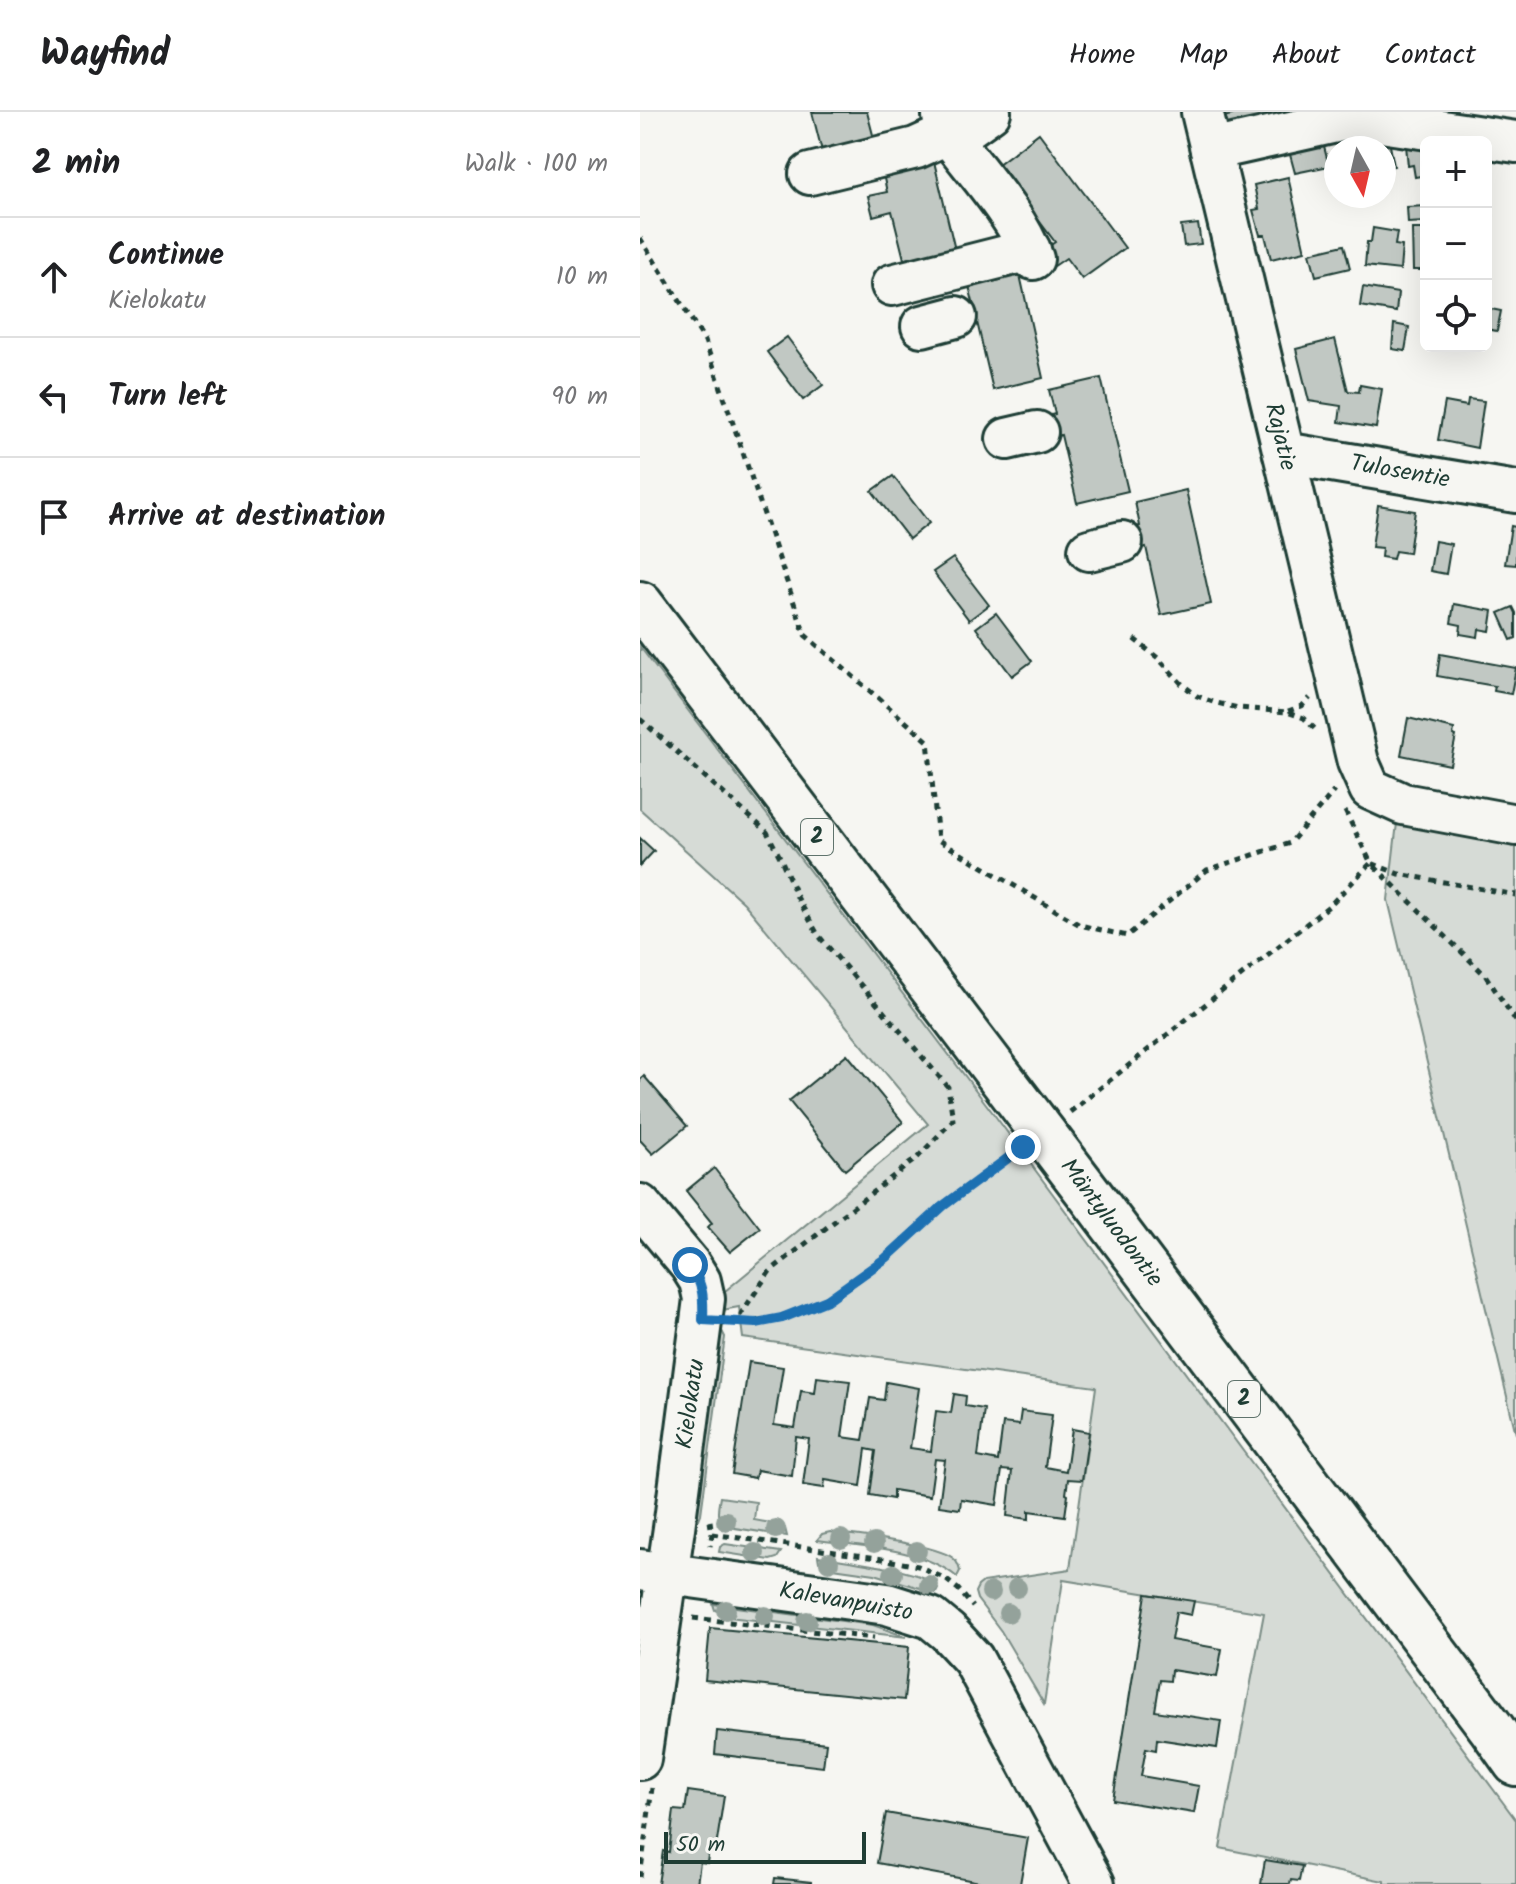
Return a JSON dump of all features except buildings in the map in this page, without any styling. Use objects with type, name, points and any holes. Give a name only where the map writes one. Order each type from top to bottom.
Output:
[{"type":"highway","name":"Mäntyluodontie","points":[[640,604],[1508,1750]]},
{"type":"street","points":[[810,174],[916,148],[948,128],[990,112]]},
{"type":"street","points":[[1206,131],[1354,118],[1516,142]]},
{"type":"street","points":[[892,285],[1031,254],[1015,223],[948,128]]},
{"type":"street","name":"Rajatie","points":[[1206,131],[1284,453],[1348,775]]},
{"type":"street","name":"Tulosentie","points":[[1284,453],[1516,492]]},
{"type":"street","points":[[1348,775],[1403,804],[1516,825]]},
{"type":"street","name":"Kielokatu","points":[[640,1205],[690,1265],[700,1281],[704,1299],[719,1321],[653,1572],[660,1615],[640,1759]]},
{"type":"street","name":"Kalevanpuisto","points":[[653,1572],[887,1604],[931,1618],[973,1659],[1094,1884]]},
{"type":"path","points":[[640,238],[705,341],[805,635],[928,741],[938,840],[1080,925],[1127,936],[1207,870],[1290,843],[1348,775]]},
{"type":"path","points":[[1134,639],[1197,696],[1238,708],[1287,712],[1304,718],[1323,738]]},
{"type":"path","points":[[1287,712],[1302,706],[1314,695]]},
{"type":"path","points":[[640,719],[767,832],[818,935],[948,1087],[953,1120],[917,1158],[770,1271],[719,1321]]},
{"type":"path","points":[[1060,1120],[1329,906],[1371,863],[1485,975],[1516,1021]]},
{"type":"path","points":[[719,1321],[756,1323],[782,1318],[827,1300],[886,1258],[943,1206],[1023,1147]]},
{"type":"path","points":[[660,1615],[877,1639]]},
{"type":"shaded area","points":[[640,647],[993,1113],[1516,1820],[1516,1884],[1384,1884],[1384,1881],[1220,1848],[1264,1613],[1063,1580],[1044,1704],[975,1592],[983,1582],[1070,1569],[1096,1387],[743,1338],[739,1307],[717,1311],[719,1296],[928,1124],[744,903],[640,809]]},
{"type":"shaded area","points":[[1397,823],[1516,845],[1516,1434],[1388,900]]},
{"type":"shaded area","points":[[716,1328],[725,1337],[701,1514],[699,1519],[693,1519]]},
{"type":"shaded area","points":[[720,1497],[756,1502],[754,1520],[785,1528],[787,1536],[728,1527],[719,1518]]},
{"type":"shaded area","points":[[830,1532],[933,1549],[955,1560],[960,1571],[957,1577],[943,1567],[909,1554],[817,1540],[822,1534]]},
{"type":"shaded area","points":[[725,1544],[781,1552],[777,1558],[770,1560],[719,1552]]},
{"type":"shaded area","points":[[818,1556],[913,1574],[926,1578],[938,1589],[936,1593],[875,1574],[826,1567],[819,1562]]},
{"type":"shaded area","points":[[713,1604],[873,1625],[907,1637],[728,1617],[715,1610]]},
{"type":"route","points":[[690,1265],[700,1281],[704,1299],[703,1320],[756,1323],[782,1318],[827,1300],[886,1258],[943,1206],[1023,1147]]}]
